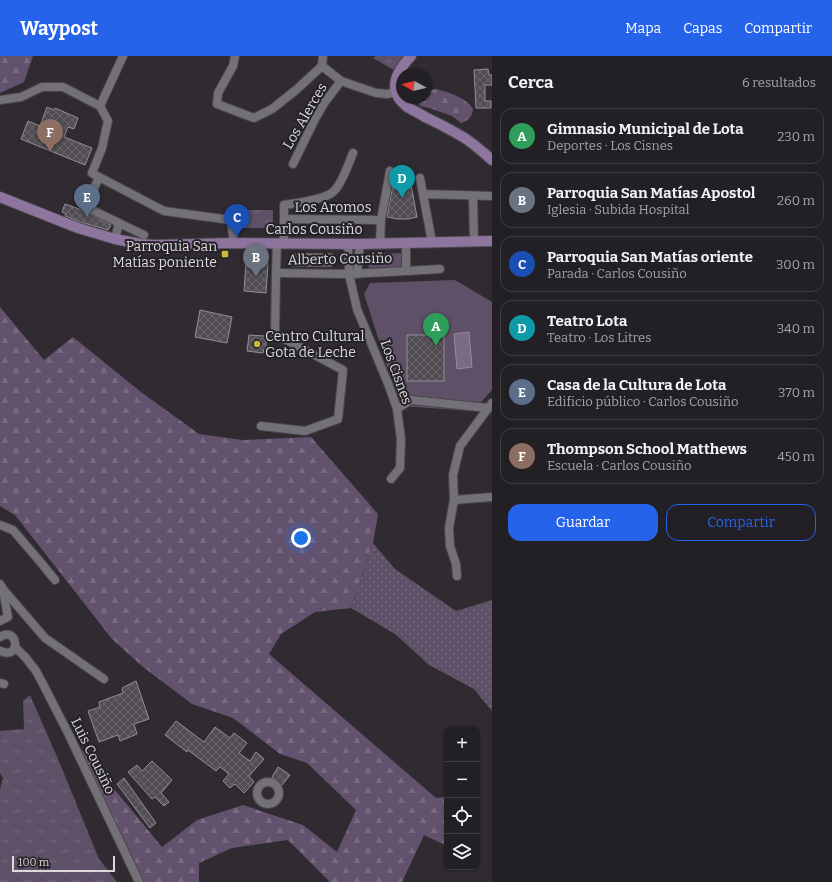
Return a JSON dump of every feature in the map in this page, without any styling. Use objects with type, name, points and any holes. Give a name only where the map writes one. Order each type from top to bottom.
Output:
[{"type":"main road","points":[[401,68],[411,56]]},
{"type":"main road","points":[[396,82],[396,92]]},
{"type":"main road","points":[[406,104],[464,138],[492,160]]},
{"type":"main road","name":"Carlos Cousiño","points":[[0,197],[57,220],[115,239],[141,244],[380,244],[492,241]]},
{"type":"street","points":[[100,106],[123,56]]},
{"type":"street","points":[[235,56],[233,66],[218,94],[217,104],[254,118],[272,109],[296,90],[322,66],[323,56]]},
{"type":"street","points":[[322,66],[341,81],[376,93],[387,94],[396,92]]},
{"type":"street","name":"Los Alerces","points":[[293,164],[315,119],[325,102],[341,81]]},
{"type":"street","points":[[0,100],[21,97],[42,87],[63,87],[100,106],[108,121],[102,148],[92,173],[164,211],[230,220],[234,243]]},
{"type":"street","points":[[261,426],[304,432],[338,419],[343,370],[275,334],[276,273],[284,220],[284,205],[323,198],[334,192],[353,153]]},
{"type":"street","points":[[380,244],[381,220],[390,171]]},
{"type":"street","points":[[99,178],[86,207],[144,234]]},
{"type":"street","points":[[420,178],[432,242]]},
{"type":"street","points":[[423,194],[492,196]]},
{"type":"street","points":[[473,196],[474,241]]},
{"type":"street","name":"Los Aromos","points":[[284,220],[381,220]]},
{"type":"street","points":[[115,239],[119,223]]},
{"type":"street","name":"Alberto Cousiño","points":[[406,243],[406,271]]},
{"type":"street","points":[[348,244],[353,274]]},
{"type":"street","points":[[353,274],[360,244]]},
{"type":"street","name":"Alberto Cousiño","points":[[276,273],[353,274],[440,270]]},
{"type":"street","name":"Los Cisnes","points":[[353,274],[357,308],[389,386],[396,409],[401,439],[400,468],[391,479]]},
{"type":"street","points":[[396,409],[411,400],[490,406]]},
{"type":"street","points":[[457,576],[456,564],[450,546],[449,528],[454,500],[453,475],[460,446],[490,406]]},
{"type":"street","points":[[454,500],[492,497]]},
{"type":"street","points":[[0,525],[13,530],[55,580]]},
{"type":"street","points":[[0,621],[8,617],[2,586]]},
{"type":"street","points":[[2,586],[45,638],[104,679]]},
{"type":"street","name":"Luis Cousiño","points":[[0,637],[1,635],[7,634],[12,637],[15,642],[14,648],[26,658],[36,671],[68,733],[139,882]]},
{"type":"street","points":[[0,651],[5,653],[11,652],[14,648]]},
{"type":"green space","points":[[0,56],[33,56],[24,82],[0,93]]},
{"type":"green space","points":[[376,56],[407,56],[394,70],[373,58]]},
{"type":"green space","points":[[436,89],[462,99],[473,109],[470,118],[461,123],[452,116],[420,106],[419,104],[432,104],[432,90]]},
{"type":"green space","points":[[237,210],[273,210],[273,228],[237,228]]},
{"type":"green space","points":[[408,253],[407,267],[369,268],[368,263],[370,254]]},
{"type":"green space","points":[[455,280],[492,302],[492,390],[473,411],[400,406],[364,294],[370,283]]},
{"type":"green space","points":[[0,307],[44,360],[73,337],[141,392],[199,434],[242,440],[311,437],[378,514],[373,543],[351,608],[315,612],[281,634],[269,654],[436,798],[444,797],[444,845],[424,835],[402,882],[330,882],[288,840],[232,848],[199,863],[199,882],[140,882],[68,733],[162,847],[197,820],[243,805],[303,825],[337,852],[356,810],[307,763],[280,754],[233,718],[192,704],[143,667],[112,639],[15,515],[0,506]]},
{"type":"green space","points":[[373,543],[395,569],[456,611],[492,600],[492,711],[474,689],[429,665],[395,634],[351,608]]},
{"type":"green space","points":[[30,695],[99,859],[117,882],[0,882],[0,789],[3,778],[0,773],[0,731],[24,729],[23,701]]},
{"type":"shaded area","points":[[469,332],[472,367],[457,369],[454,334]]},
{"type":"building","points":[[488,69],[489,75],[492,75],[492,85],[485,85],[485,101],[491,101],[491,108],[476,108],[474,70]]},
{"type":"building","points":[[47,107],[54,110],[55,108],[78,118],[74,129],[68,127],[64,137],[92,148],[85,165],[21,139],[28,121],[40,126]]},
{"type":"building","points":[[394,179],[410,179],[417,217],[397,219],[387,217]]},
{"type":"building","points":[[65,204],[82,210],[111,225],[108,230],[65,216],[66,214],[62,212]]},
{"type":"building","points":[[293,254],[333,254],[332,266],[292,266]]},
{"type":"building","points":[[246,261],[268,263],[266,293],[244,291]]},
{"type":"building","points":[[200,310],[232,317],[227,343],[195,337]]},
{"type":"building","name":"Centro Cultural Gota de Leche","points":[[249,335],[265,336],[264,340],[266,340],[266,349],[264,349],[263,353],[247,351]]},
{"type":"building","points":[[407,335],[444,335],[444,381],[407,381]]},
{"type":"building","points":[[136,681],[149,719],[134,724],[137,734],[120,741],[118,735],[99,742],[88,711],[100,707],[99,702],[123,693],[122,688]]},
{"type":"building","points":[[176,721],[204,742],[215,727],[230,738],[234,733],[247,743],[239,753],[250,761],[256,752],[264,759],[249,776],[254,782],[244,793],[235,784],[230,788],[223,781],[229,774],[220,767],[216,771],[188,750],[187,752],[165,735]]},
{"type":"building","points":[[152,761],[172,780],[161,793],[169,802],[164,806],[155,797],[152,799],[128,772],[137,765],[142,771]]},
{"type":"building","points":[[278,767],[290,775],[282,785],[272,777]]},
{"type":"building","points":[[124,778],[156,823],[150,828],[117,784]]},
{"type":"place","name":"Thompson School Matthews","points":[[50,152]]},
{"type":"place","name":"Teatro Lota","points":[[402,198]]},
{"type":"place","name":"Casa de la Cultura de Lota","points":[[87,217]]},
{"type":"place","name":"Parroquia San Matías oriente","points":[[237,237]]},
{"type":"place","name":"Parroquia San Matías poniente","points":[[225,254]]},
{"type":"place","name":"Parroquia San Matías Apostol","points":[[256,277]]},
{"type":"place","name":"Centro Cultural Gota de Leche","points":[[257,344]]},
{"type":"place","name":"Gimnasio Municipal de Lota","points":[[436,346]]}]
